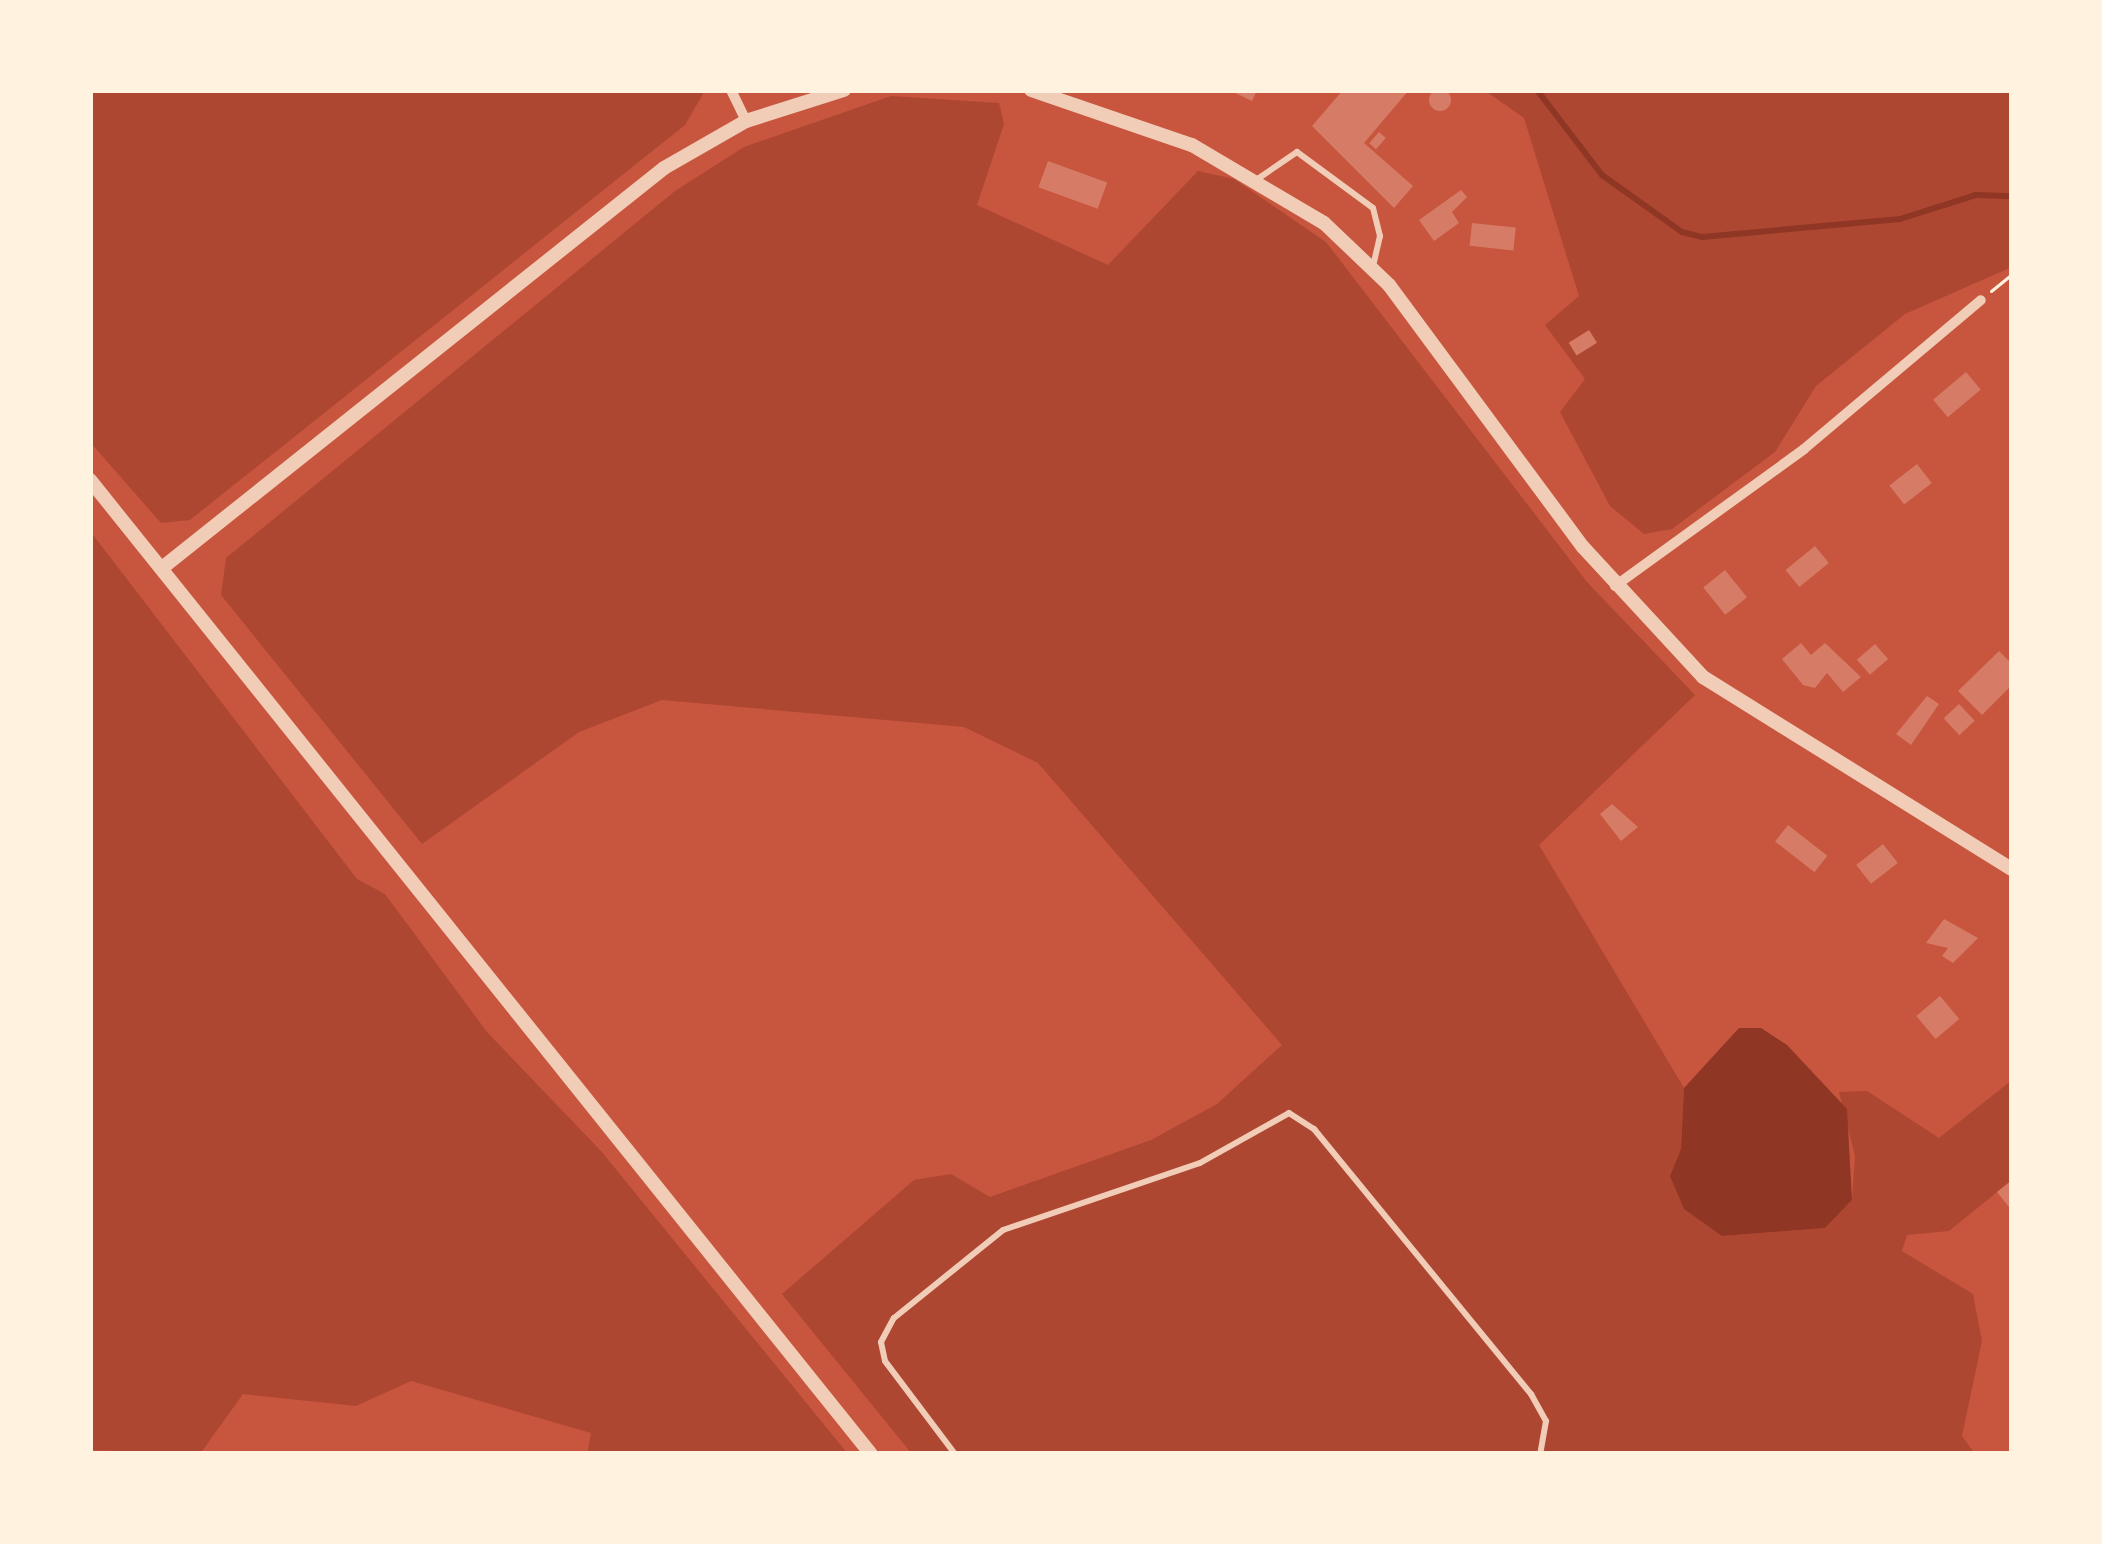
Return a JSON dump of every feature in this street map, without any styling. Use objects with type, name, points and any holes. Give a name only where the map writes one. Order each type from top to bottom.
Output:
[{"type":"street","points":[[731,90],[746,121]]},
{"type":"street","points":[[163,568],[664,168],[746,121],[844,90]]},
{"type":"street","points":[[1031,90],[1140,122],[1259,178],[1373,266],[1616,586],[1716,686],[2012,868]]},
{"type":"street","points":[[1616,586],[1804,449],[1981,300]]},
{"type":"street","points":[[90,480],[871,1454]]},
{"type":"lane","points":[[1259,178],[1297,152],[1372,208],[1381,236],[1373,266]]},
{"type":"lane","points":[[956,1454],[885,1361],[881,1342],[895,1318],[1003,1230],[1200,1163],[1289,1113],[1314,1129],[1539,1404],[1546,1435],[1540,1454]]},
{"type":"path","points":[[1981,300],[2012,274]]},
{"type":"shaded area","points":[[90,90],[701,90],[703,94],[685,125],[190,520],[161,523],[90,442]]},
{"type":"shaded area","points":[[1484,90],[2012,90],[2012,267],[1905,314],[1816,386],[1775,452],[1672,529],[1644,534],[1610,506],[1560,412],[1585,379],[1545,325],[1579,296],[1524,118]]},
{"type":"shaded area","points":[[891,96],[999,103],[1004,124],[977,205],[1108,265],[1198,171],[1234,179],[1326,242],[1587,582],[1695,695],[1539,845],[1684,1088],[1681,1149],[1670,1176],[1722,1236],[1825,1228],[1852,1200],[1855,1156],[1839,1092],[1867,1091],[1939,1138],[2012,1080],[2012,1180],[1949,1231],[1907,1235],[1902,1251],[1973,1294],[1982,1341],[1962,1436],[1975,1454],[912,1454],[782,1294],[914,1180],[951,1174],[990,1197],[1151,1140],[1217,1104],[1282,1045],[1038,763],[964,727],[662,700],[579,732],[422,844],[221,595],[226,558],[675,191],[744,147]]},
{"type":"shaded area","points":[[90,531],[357,879],[385,894],[487,1032],[601,1151],[848,1454],[587,1454],[591,1433],[411,1381],[356,1406],[243,1394],[200,1454],[90,1450]]},
{"type":"shaded area","points":[[1739,1028],[1761,1028],[1787,1045],[1847,1109],[1852,1200],[1825,1228],[1722,1236],[1684,1209],[1670,1176],[1681,1149],[1684,1088]]},
{"type":"building","points":[[1440,89],[1451,100],[1440,111],[1429,100]]},
{"type":"building","points":[[1229,90],[1257,90],[1252,101]]},
{"type":"building","points":[[1343,90],[1409,90],[1364,143],[1413,186],[1394,208],[1312,126]]},
{"type":"building","points":[[1379,132],[1386,138],[1376,149],[1369,143]]},
{"type":"building","points":[[1048,161],[1107,183],[1098,209],[1038,187]]},
{"type":"building","points":[[1461,190],[1467,197],[1452,212],[1459,223],[1434,241],[1419,220]]},
{"type":"building","points":[[1472,223],[1516,228],[1513,250],[1470,246]]},
{"type":"building","points":[[1589,330],[1597,343],[1577,355],[1569,343]]},
{"type":"building","points":[[1966,372],[1981,390],[1948,417],[1933,400]]},
{"type":"building","points":[[1917,464],[1932,483],[1904,504],[1889,486]]},
{"type":"building","points":[[1815,546],[1829,563],[1799,587],[1785,570]]},
{"type":"building","points":[[1725,570],[1747,597],[1725,615],[1703,588]]},
{"type":"building","points":[[1801,643],[1811,655],[1825,643],[1861,677],[1843,692],[1827,673],[1815,688],[1803,685],[1782,659]]},
{"type":"building","points":[[1875,644],[1888,659],[1870,675],[1857,660]]},
{"type":"building","points":[[1999,651],[2012,664],[2012,685],[1982,715],[1958,691]]},
{"type":"building","points":[[1927,696],[1939,704],[1911,745],[1896,734]]},
{"type":"building","points":[[1959,704],[1975,721],[1959,735],[1944,718]]},
{"type":"building","points":[[1612,804],[1638,827],[1621,841],[1600,814]]},
{"type":"building","points":[[1788,825],[1827,856],[1814,872],[1775,842]]},
{"type":"building","points":[[1883,844],[1898,863],[1871,884],[1856,865]]},
{"type":"building","points":[[1944,919],[1978,938],[1953,963],[1942,956],[1948,948],[1926,943]]},
{"type":"building","points":[[1940,996],[1959,1019],[1936,1039],[1916,1016]]},
{"type":"building","points":[[2012,1180],[2012,1211],[1997,1192]]},
{"type":"waterway","points":[[1537,90],[1602,175],[1682,232],[1702,237],[1900,219],[1976,195],[2012,196]]}]
